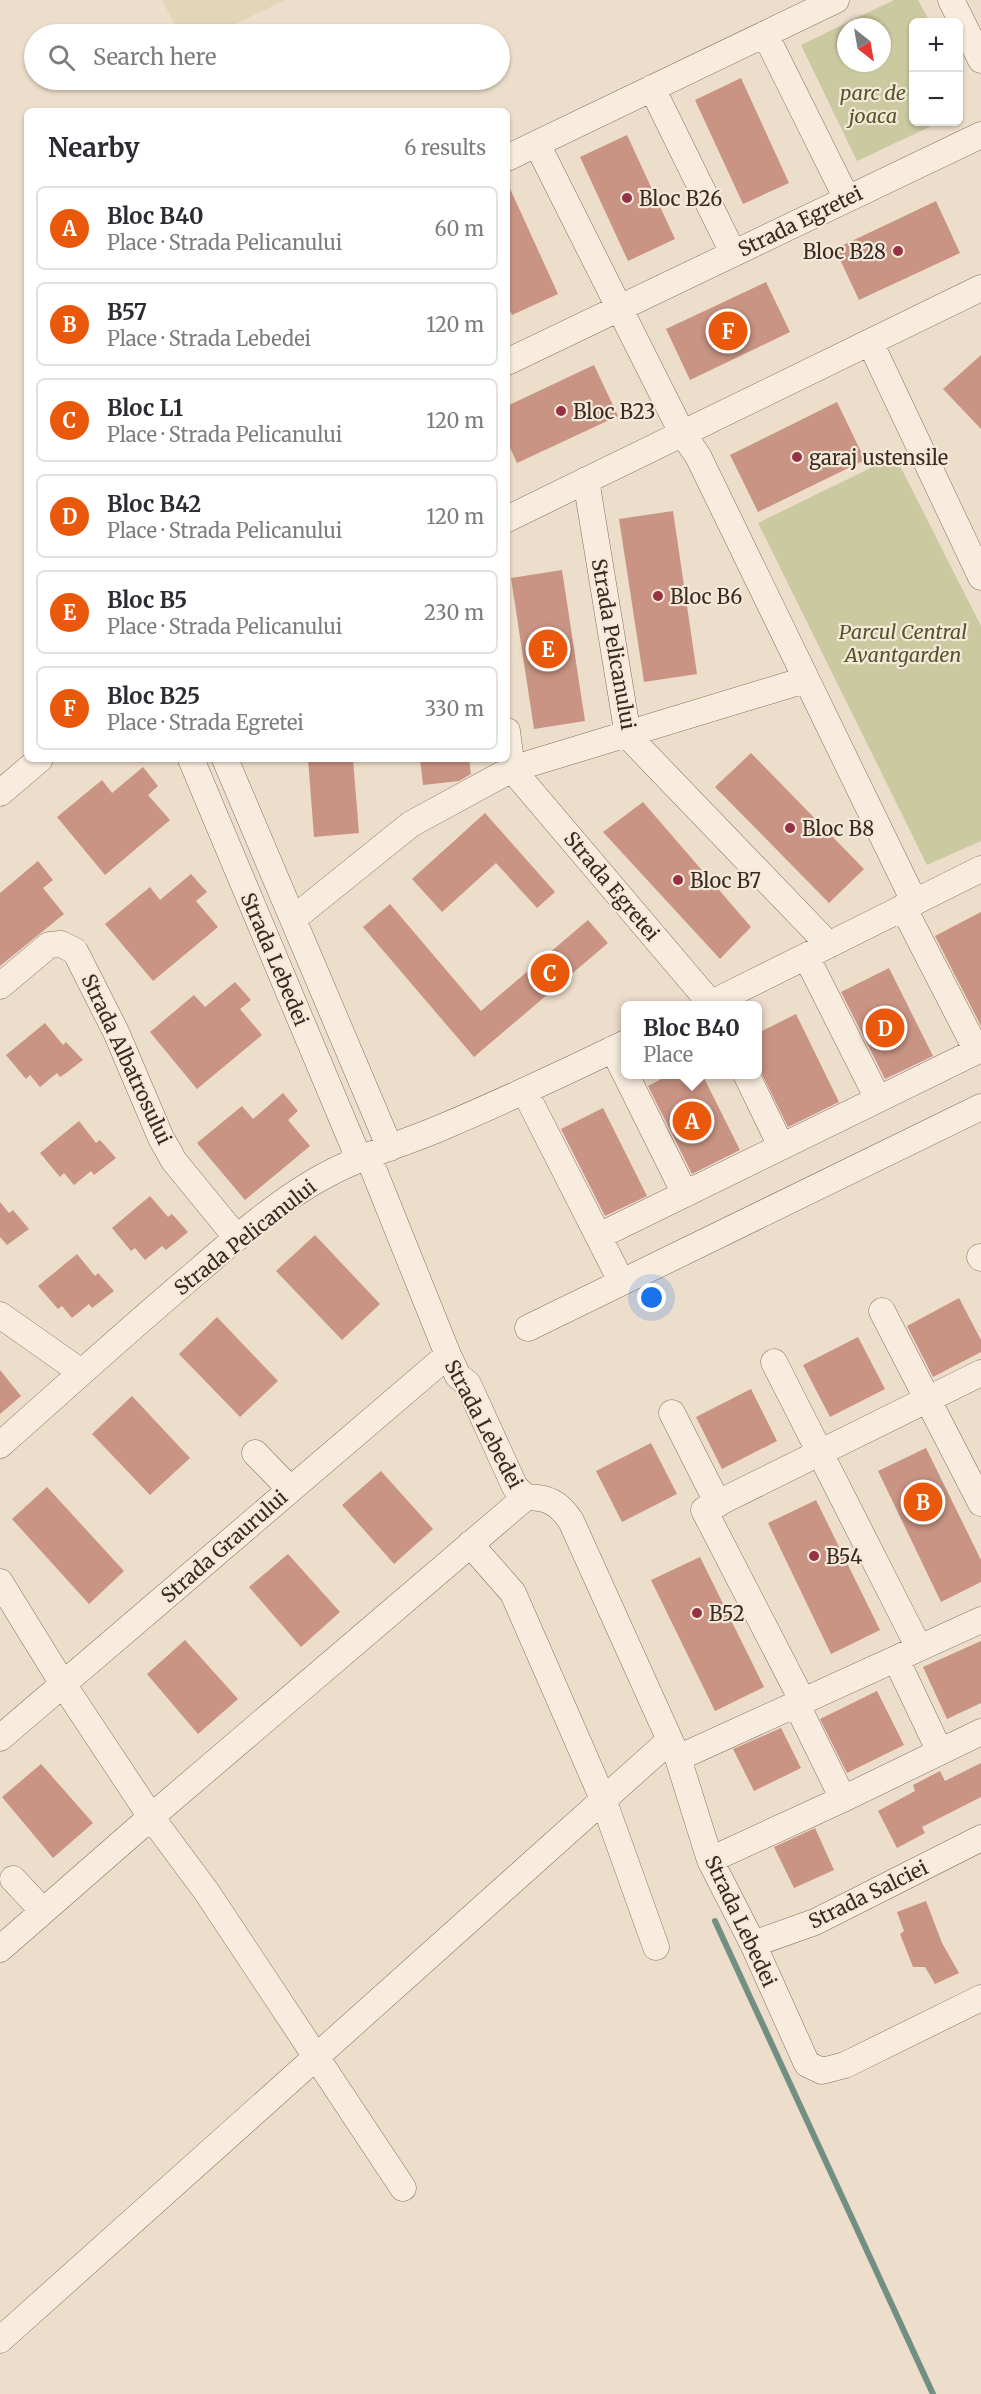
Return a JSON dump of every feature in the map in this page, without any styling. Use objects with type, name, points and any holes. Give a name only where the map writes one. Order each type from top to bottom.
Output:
[{"type":"street","points":[[510,157],[836,0]]},
{"type":"street","points":[[951,0],[981,60]]},
{"type":"street","points":[[765,34],[847,199]]},
{"type":"street","points":[[652,88],[733,253]]},
{"type":"street","name":"Strada Egretei","points":[[510,361],[981,135]]},
{"type":"street","points":[[537,144],[682,433],[698,456],[979,1050],[599,1236]]},
{"type":"street","points":[[510,518],[870,342],[978,294]]},
{"type":"street","points":[[870,342],[981,577]]},
{"type":"street","name":"Strada Pelicanului","points":[[586,480],[628,736],[817,951],[878,1099]]},
{"type":"street","points":[[293,919],[411,824],[512,769],[628,736],[805,680]]},
{"type":"street","points":[[510,754],[512,769]]},
{"type":"street","points":[[0,793],[36,762]]},
{"type":"street","name":"Strada Lebedei","points":[[192,762],[372,1154]]},
{"type":"street","name":"Strada Lebedei","points":[[226,762],[293,919],[372,1154],[448,1355],[458,1376],[468,1384],[515,1487],[526,1497],[551,1500],[563,1509],[572,1521],[674,1750],[710,1860],[753,1944],[807,2064],[822,2071],[844,2065],[981,1998]]},
{"type":"street","name":"Strada Egretei","points":[[512,769],[707,1001]]},
{"type":"street","points":[[718,1001],[981,869]]},
{"type":"street","name":"Strada Albatrosului","points":[[0,986],[49,945],[61,944],[75,951],[116,1032],[174,1161],[237,1238]]},
{"type":"street","name":"Strada Pelicanului","points":[[0,1445],[237,1238],[327,1174],[525,1092],[619,1046]]},
{"type":"street","points":[[634,1079],[685,1194]]},
{"type":"street","points":[[748,1079],[781,1146]]},
{"type":"street","points":[[525,1092],[621,1281]]},
{"type":"street","points":[[528,1328],[981,1107]]},
{"type":"street","points":[[882,1311],[981,1503]]},
{"type":"street","points":[[0,1315],[81,1372]]},
{"type":"street","name":"Strada Graurului","points":[[0,1738],[448,1355]]},
{"type":"street","points":[[774,1362],[919,1648]]},
{"type":"street","points":[[843,1800],[800,1703],[704,1510],[981,1373]]},
{"type":"street","points":[[672,1413],[718,1504]]},
{"type":"street","points":[[255,1453],[290,1490]]},
{"type":"street","points":[[0,1949],[526,1497]]},
{"type":"street","points":[[470,1544],[513,1593],[603,1798],[656,1947]]},
{"type":"street","points":[[0,1582],[63,1684],[151,1817],[206,1891],[403,2188]]},
{"type":"street","points":[[0,2340],[603,1798],[674,1750],[800,1703],[981,1620]]},
{"type":"street","points":[[896,1659],[940,1752]]},
{"type":"street","points":[[710,1860],[843,1800],[981,1732]]},
{"type":"street","name":"Strada Salciei","points":[[753,1944],[815,1922],[981,1838]]},
{"type":"street","points":[[13,1879],[43,1911]]},
{"type":"shaded area","points":[[162,0],[285,0],[236,24],[175,24]]},
{"type":"green space","name":"parc de joaca","points":[[894,0],[918,0],[928,18],[909,18],[909,126],[931,126],[857,161],[801,45],[837,28],[837,72],[891,72],[891,18],[857,18]]},
{"type":"green space","name":"Parcul Central Avantgarden","points":[[895,456],[981,626],[981,841],[927,865],[758,523]]},
{"type":"building","points":[[741,78],[789,183],[743,204],[695,100]]},
{"type":"building","name":"Bloc B26","points":[[627,135],[675,239],[628,261],[580,157]]},
{"type":"building","points":[[510,189],[558,294],[512,315],[510,311]]},
{"type":"building","name":"Bloc B28","points":[[936,201],[960,253],[859,300],[835,249]]},
{"type":"building","points":[[766,282],[790,332],[690,380],[666,329]]},
{"type":"building","points":[[981,355],[981,429],[943,389]]},
{"type":"building","name":"Bloc B23","points":[[594,365],[618,416],[517,463],[510,448],[510,405]]},
{"type":"building","name":"garaj ustensile","points":[[837,402],[865,460],[758,512],[730,455]]},
{"type":"building","name":"Bloc B6","points":[[673,511],[697,674],[644,682],[619,519]]},
{"type":"building","points":[[562,570],[585,721],[534,729],[511,578]]},
{"type":"building","name":"Bloc B8","points":[[751,753],[864,869],[829,903],[715,787]]},
{"type":"building","points":[[308,762],[353,762],[359,833],[314,837]]},
{"type":"building","points":[[420,762],[469,762],[471,774],[459,781],[423,785]]},
{"type":"building","points":[[143,767],[158,786],[148,795],[170,820],[105,875],[57,817],[102,780],[112,793]]},
{"type":"building","name":"Bloc B7","points":[[643,802],[751,927],[720,959],[603,832]]},
{"type":"building","points":[[485,813],[555,892],[537,908],[496,863],[442,912],[412,879]]},
{"type":"building","points":[[38,861],[53,880],[43,888],[64,914],[0,966],[0,893]]},
{"type":"building","points":[[191,874],[207,892],[196,901],[218,927],[153,981],[105,924],[150,887],[160,900]]},
{"type":"building","points":[[390,904],[481,1011],[588,920],[608,943],[474,1057],[363,927]]},
{"type":"building","points":[[981,912],[981,1026],[935,936]]},
{"type":"building","points":[[889,968],[933,1056],[885,1079],[841,992]]},
{"type":"building","points":[[235,982],[251,1000],[240,1009],[262,1035],[197,1089],[150,1032],[194,995],[205,1007]]},
{"type":"building","points":[[796,1014],[839,1102],[788,1127],[762,1074],[762,1031]]},
{"type":"building","points":[[45,1023],[63,1045],[66,1042],[83,1060],[60,1077],[57,1073],[40,1087],[30,1075],[26,1079],[6,1055]]},
{"type":"building","points":[[661,1079],[704,1079],[740,1150],[692,1174],[648,1086]]},
{"type":"building","points":[[283,1093],[298,1111],[288,1120],[310,1146],[245,1200],[197,1143],[242,1106],[253,1119]]},
{"type":"building","points":[[603,1108],[647,1196],[605,1216],[561,1129]]},
{"type":"building","points":[[79,1121],[96,1143],[100,1140],[116,1158],[94,1175],[91,1171],[74,1185],[64,1173],[60,1177],[40,1153]]},
{"type":"building","points":[[150,1196],[168,1217],[172,1214],[188,1232],[166,1250],[162,1246],[145,1260],[135,1248],[131,1251],[112,1228]]},
{"type":"building","points":[[0,1202],[9,1213],[13,1210],[29,1229],[7,1245],[0,1237]]},
{"type":"building","points":[[315,1235],[380,1304],[342,1340],[276,1271]]},
{"type":"building","points":[[77,1254],[95,1276],[98,1273],[114,1291],[92,1308],[89,1304],[72,1318],[62,1306],[58,1309],[38,1286]]},
{"type":"building","points":[[959,1298],[981,1340],[981,1352],[933,1377],[907,1326]]},
{"type":"building","points":[[217,1317],[278,1381],[240,1417],[179,1354]]},
{"type":"building","points":[[858,1337],[885,1389],[830,1417],[803,1365]]},
{"type":"building","points":[[0,1370],[21,1396],[0,1414]]},
{"type":"building","points":[[751,1389],[777,1441],[722,1469],[696,1417]]},
{"type":"building","points":[[132,1396],[190,1458],[150,1495],[92,1434]]},
{"type":"building","points":[[651,1443],[677,1494],[622,1522],[596,1471]]},
{"type":"building","points":[[926,1448],[981,1560],[981,1582],[941,1602],[878,1471]]},
{"type":"building","points":[[381,1471],[433,1529],[394,1564],[342,1505]]},
{"type":"building","points":[[47,1487],[124,1571],[89,1604],[12,1519]]},
{"type":"building","name":"B54","points":[[816,1500],[880,1630],[831,1654],[768,1523]]},
{"type":"building","points":[[288,1554],[340,1612],[301,1647],[249,1587]]},
{"type":"building","name":"B52","points":[[700,1557],[764,1687],[715,1711],[651,1580]]},
{"type":"building","points":[[185,1640],[238,1699],[198,1734],[147,1674]]},
{"type":"building","points":[[981,1641],[981,1703],[947,1719],[923,1667]]},
{"type":"building","points":[[877,1691],[904,1745],[847,1773],[820,1719]]},
{"type":"building","points":[[781,1728],[801,1768],[754,1791],[733,1749]]},
{"type":"building","points":[[981,1763],[981,1797],[922,1827],[925,1833],[897,1848],[878,1811],[915,1791],[913,1785],[940,1771],[945,1781]]},
{"type":"building","points":[[41,1764],[93,1823],[53,1858],[2,1797]]},
{"type":"building","points":[[815,1828],[834,1870],[794,1888],[774,1847]]},
{"type":"building","points":[[926,1901],[942,1943],[959,1973],[935,1984],[925,1967],[913,1967],[900,1934],[904,1931],[897,1912]]},
{"type":"waterway","points":[[715,1921],[933,2394]]},
{"type":"place","name":"Bloc B26","points":[[627,198]]},
{"type":"place","name":"Bloc B28","points":[[898,251]]},
{"type":"place","name":"Bloc B25","points":[[728,331]]},
{"type":"place","name":"Bloc B23","points":[[561,411]]},
{"type":"place","name":"garaj ustensile","points":[[797,457]]},
{"type":"place","name":"Bloc B6","points":[[658,596]]},
{"type":"place","name":"Bloc B5","points":[[548,649]]},
{"type":"place","name":"Bloc B8","points":[[790,828]]},
{"type":"place","name":"Bloc B7","points":[[678,880]]},
{"type":"place","name":"Bloc L1","points":[[550,973]]},
{"type":"place","name":"Bloc B42","points":[[885,1028]]},
{"type":"place","name":"Bloc B40","points":[[692,1121]]},
{"type":"place","name":"B57","points":[[923,1502]]},
{"type":"place","name":"B54","points":[[814,1556]]},
{"type":"place","name":"B52","points":[[697,1613]]}]
